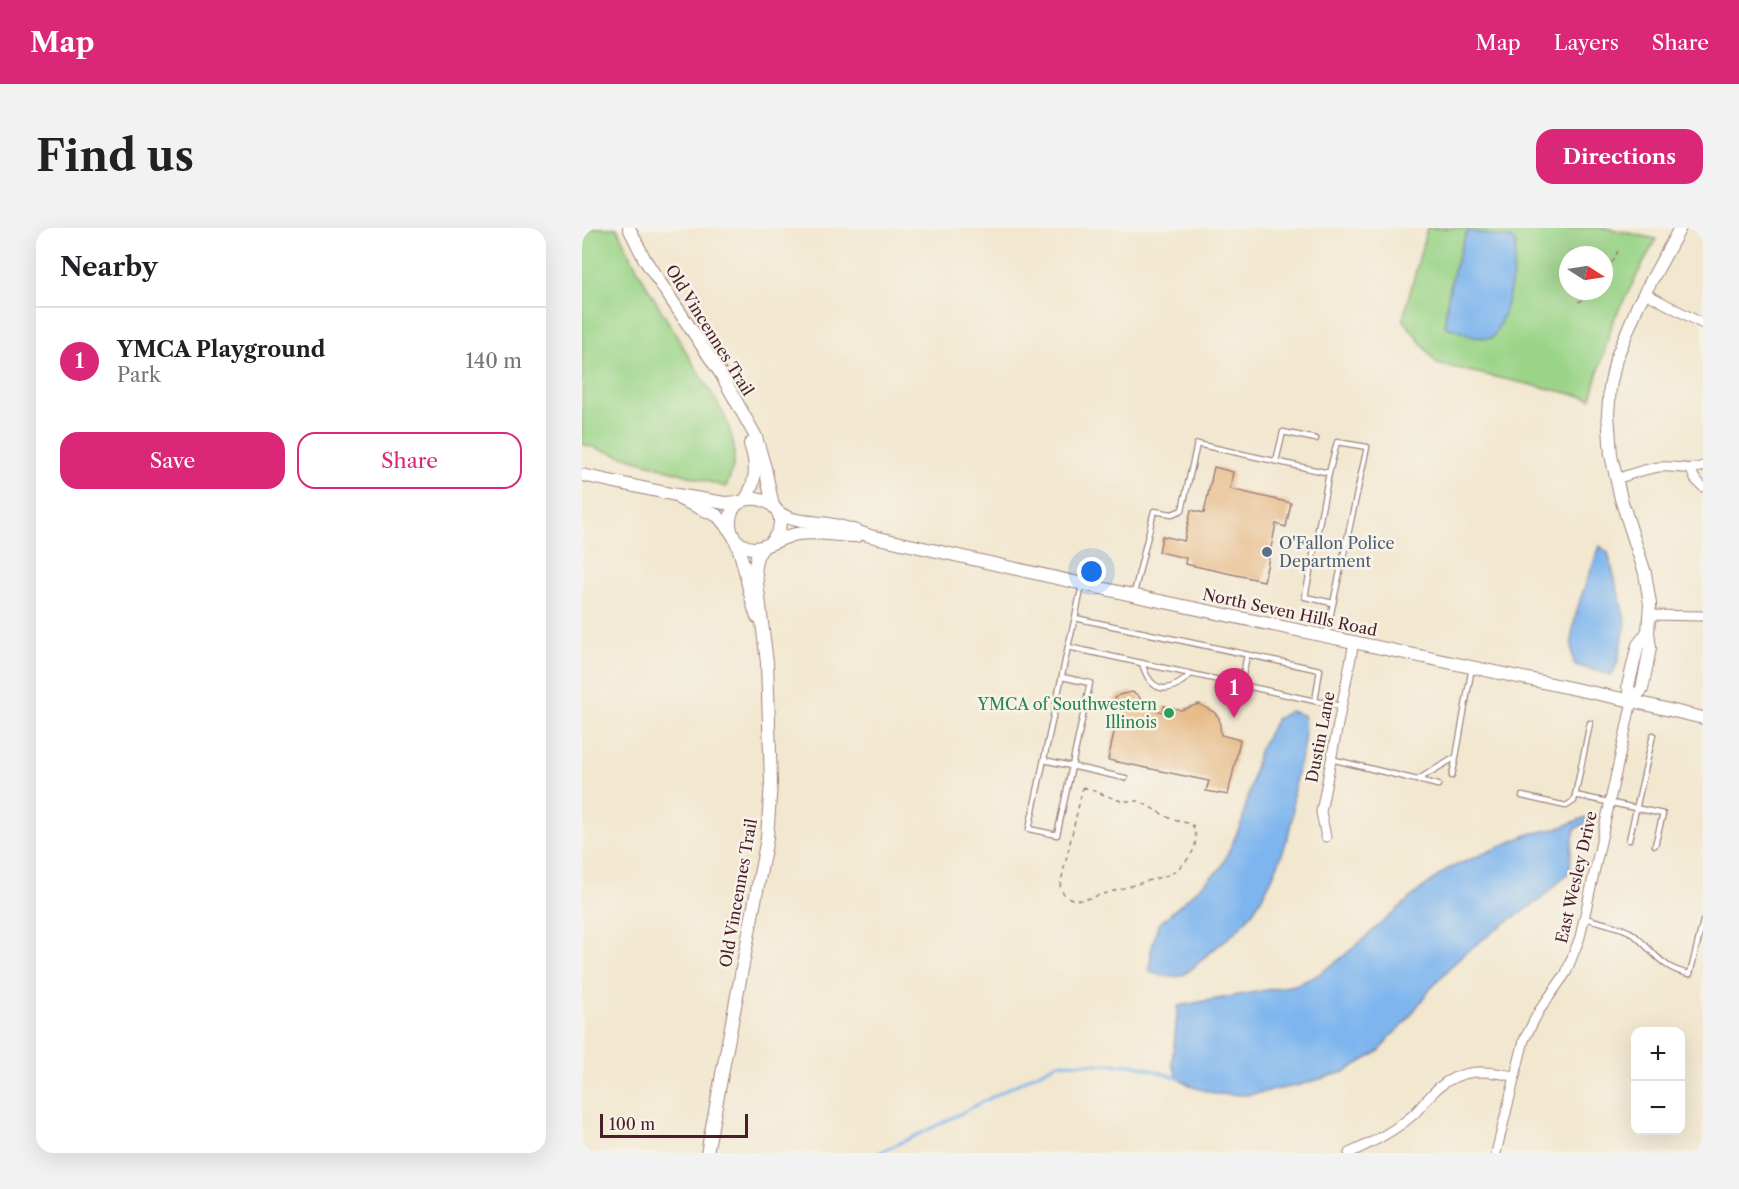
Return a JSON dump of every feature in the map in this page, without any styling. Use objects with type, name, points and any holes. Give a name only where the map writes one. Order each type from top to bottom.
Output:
[{"type":"street","name":"Old Vincennes Trail","points":[[629,228],[645,260],[721,374],[756,437],[776,509]]},
{"type":"street","name":"East Wesley Drive","points":[[1496,1153],[1524,1040],[1531,1025],[1558,987],[1573,957],[1584,918],[1632,701],[1642,689],[1650,648],[1648,632],[1650,615],[1645,573],[1611,455],[1608,414],[1610,387],[1616,359],[1645,293],[1680,228]]},
{"type":"street","points":[[1645,293],[1703,324]]},
{"type":"street","name":"Old Vincennes Trail","points":[[743,501],[754,485],[756,468],[745,419]]},
{"type":"street","points":[[1617,479],[1659,467],[1678,466],[1691,470],[1703,466]]},
{"type":"street","points":[[1691,470],[1695,479],[1703,487]]},
{"type":"street","points":[[582,475],[725,503],[759,498],[776,509],[780,528],[768,544],[748,547],[734,536],[717,516],[671,494]]},
{"type":"street","points":[[734,536],[730,517],[733,510],[743,501]]},
{"type":"street","name":"North Seven Hills Road","points":[[776,509],[784,517],[800,521],[826,523],[870,536],[1134,595],[1703,718]]},
{"type":"street","name":"North Seven Hills Road","points":[[768,544],[798,534],[870,536]]},
{"type":"street","name":"Old Vincennes Trail","points":[[734,536],[745,566],[750,601],[764,635]]},
{"type":"street","name":"Old Vincennes Trail","points":[[707,1153],[767,837],[771,783],[768,663],[755,566],[757,556],[768,544]]},
{"type":"street","points":[[1650,615],[1703,616]]},
{"type":"street","name":"Dustin Lane","points":[[1326,837],[1321,812],[1354,642]]},
{"type":"street","points":[[1349,1153],[1389,1134],[1451,1078],[1476,1071],[1491,1071],[1514,1076]]},
{"type":"lane","points":[[1276,461],[1283,432],[1316,439]]},
{"type":"lane","points":[[1326,636],[1367,447],[1336,442],[1305,597],[1333,603]]},
{"type":"lane","points":[[1134,595],[1154,511],[1172,514],[1182,510],[1197,444],[1329,472]]},
{"type":"lane","points":[[1062,676],[1090,682],[1057,835],[1029,829],[1068,647],[1083,583]]},
{"type":"lane","points":[[1075,618],[1320,670],[1315,701]]},
{"type":"lane","points":[[1068,647],[1341,706]]},
{"type":"lane","points":[[1241,685],[1247,655]]},
{"type":"lane","points":[[1142,663],[1150,682],[1160,689],[1172,688],[1191,674]]},
{"type":"lane","points":[[1452,776],[1472,667]]},
{"type":"lane","points":[[1522,796],[1566,806],[1574,801],[1590,723]]},
{"type":"lane","points":[[1629,840],[1653,735]]},
{"type":"lane","points":[[1417,780],[1456,757]]},
{"type":"lane","points":[[1331,759],[1438,785]]},
{"type":"lane","points":[[1044,760],[1125,778]]},
{"type":"lane","points":[[1575,795],[1662,814],[1655,845]]},
{"type":"lane","points":[[1584,918],[1632,933],[1652,954],[1674,971],[1690,974],[1703,921]]},
{"type":"path","points":[[1613,261],[1620,247]]},
{"type":"path","points":[[1578,302],[1583,300]]},
{"type":"path","points":[[1083,787],[1121,801],[1139,801],[1173,820],[1192,824],[1196,839],[1195,848],[1183,866],[1171,874],[1083,900],[1069,899],[1060,886],[1083,787]]},
{"type":"green space","points":[[582,228],[617,228],[654,298],[716,400],[726,419],[734,451],[734,463],[726,487],[582,444]]},
{"type":"green space","points":[[1427,228],[1606,228],[1656,239],[1613,321],[1591,398],[1437,364],[1403,319]]},
{"type":"water","points":[[1467,231],[1510,238],[1516,244],[1506,306],[1498,329],[1492,338],[1474,337],[1445,326],[1452,277]]},
{"type":"water","points":[[1600,546],[1608,553],[1626,623],[1618,661],[1612,675],[1575,665],[1572,652],[1574,622],[1578,605]]},
{"type":"water","points":[[1290,711],[1303,715],[1304,742],[1294,787],[1293,815],[1289,833],[1279,863],[1265,892],[1238,929],[1189,971],[1177,977],[1150,972],[1151,951],[1158,925],[1221,868],[1242,822],[1259,751],[1276,719]]},
{"type":"water","points":[[1586,817],[1588,822],[1575,829],[1570,871],[1540,900],[1461,956],[1427,993],[1380,1051],[1344,1072],[1296,1086],[1248,1095],[1217,1094],[1193,1087],[1178,1078],[1172,1064],[1178,1006],[1295,985],[1316,976],[1340,959],[1421,889],[1448,869],[1529,834],[1559,828]]},
{"type":"building","points":[[1214,467],[1233,472],[1230,489],[1291,503],[1286,527],[1276,524],[1264,581],[1185,564],[1186,558],[1159,552],[1162,536],[1184,541],[1191,510],[1204,513]]},
{"type":"building","points":[[1132,692],[1138,695],[1146,708],[1163,712],[1164,706],[1181,710],[1199,704],[1214,712],[1219,718],[1221,735],[1240,740],[1228,795],[1206,791],[1209,781],[1108,760],[1119,710],[1112,709],[1113,700],[1119,695]]},
{"type":"waterway","points":[[879,1153],[1058,1063],[1136,1065],[1178,1078]]},
{"type":"place","name":"O'Fallon Police Department","points":[[1267,552]]},
{"type":"place","name":"YMCA of Southwestern Illinois","points":[[1169,713]]},
{"type":"place","name":"YMCA Playground","points":[[1234,718]]}]
